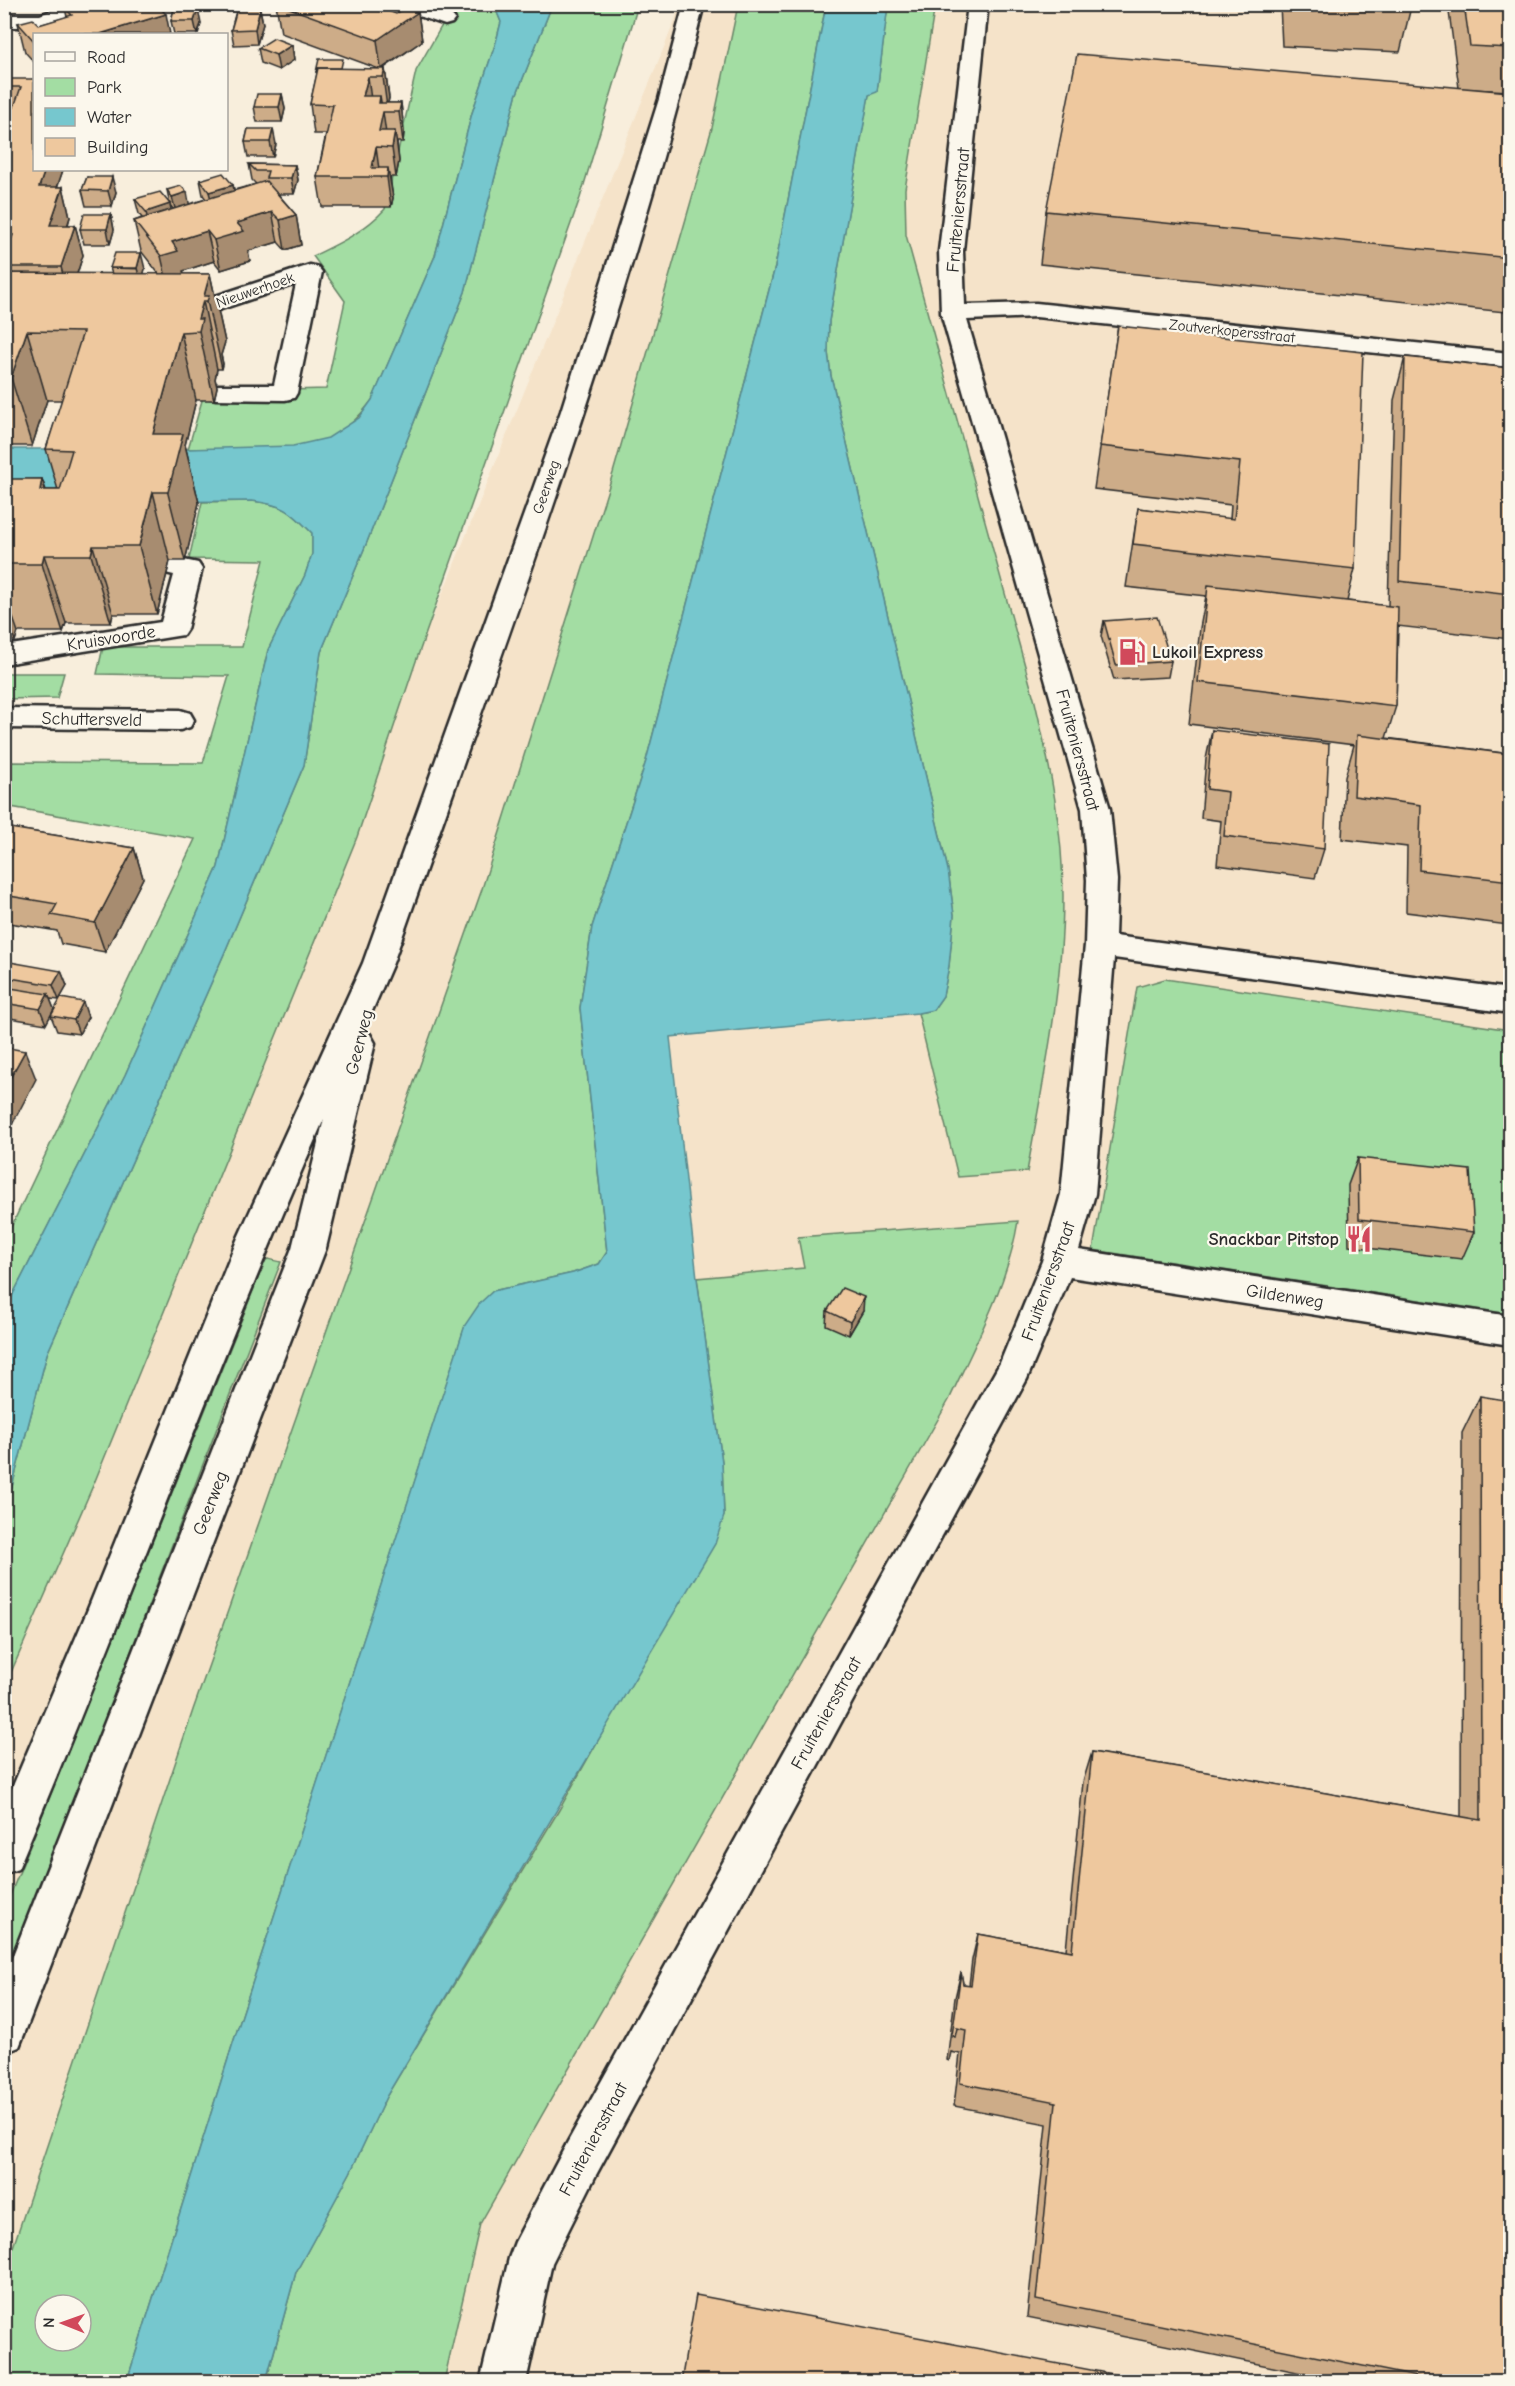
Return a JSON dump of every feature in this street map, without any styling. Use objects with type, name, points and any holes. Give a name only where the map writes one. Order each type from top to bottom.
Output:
[{"type":"street","points":[[4,21],[42,21],[89,4]]},
{"type":"street","points":[[403,4],[445,19]]},
{"type":"street","name":"Geerweg","points":[[4,1855],[105,1614],[254,1240],[378,963],[573,411],[670,99],[694,4]]},
{"type":"street","name":"Fruiteniersstraat","points":[[504,2382],[531,2258],[587,2149],[1015,1368],[1059,1261],[1078,1194],[1100,945],[1102,880],[1096,809],[953,313],[951,251],[978,4]]},
{"type":"street","name":"Nieuwerhoek","points":[[155,312],[190,312],[310,272],[285,393],[216,392]]},
{"type":"street","name":"Zoutverkopersstraat","points":[[953,313],[1036,310],[1510,360]]},
{"type":"street","name":"Kruisvoorde","points":[[4,655],[173,629],[180,567]]},
{"type":"street","name":"Schuttersveld","points":[[4,718],[180,720]]},
{"type":"street","points":[[1100,945],[1510,1001]]},
{"type":"street","name":"Geerweg","points":[[4,2032],[309,1248],[378,963]]},
{"type":"street","name":"Gildenweg","points":[[1059,1261],[1510,1331]]},
{"type":"shaded area","points":[[679,5],[1510,5],[1510,2381],[5,2381],[4,1525],[325,883],[675,20]]},
{"type":"green space","points":[[441,5],[494,5],[501,22],[472,113],[435,256],[372,400],[346,428],[327,439],[311,444],[258,449],[188,449],[203,397],[244,391],[326,389],[345,301],[313,256],[361,230],[385,209],[416,71],[441,27],[456,11]]},
{"type":"green space","points":[[552,5],[638,5],[580,198],[415,664],[357,837],[95,1481],[5,1686],[5,1513],[47,1354],[224,954],[304,765],[321,652],[367,542],[465,292],[516,96]]},
{"type":"green space","points":[[738,5],[826,5],[775,267],[646,761],[592,927],[580,1008],[607,1252],[599,1264],[573,1273],[493,1291],[465,1326],[233,2043],[127,2381],[5,2382],[5,2271],[193,1710],[481,892],[613,473],[712,128]]},
{"type":"green space","points":[[888,5],[935,5],[905,189],[906,235],[1035,702],[1050,774],[1061,847],[1063,896],[1060,966],[1051,1035],[1027,1172],[958,1177],[918,1013],[933,1010],[943,996],[949,966],[954,915],[948,870],[831,376],[828,352],[829,321],[869,94],[877,91]]},
{"type":"green space","points":[[252,501],[272,504],[298,519],[312,533],[312,554],[305,575],[268,650],[218,867],[125,1075],[5,1310],[5,1240],[195,839],[5,806],[5,762],[203,763],[229,676],[97,674],[103,647],[242,647],[264,560],[189,559],[202,502]]},
{"type":"green space","points":[[5,673],[64,673],[57,698],[5,699]]},
{"type":"green space","points":[[1165,979],[1510,1030],[1510,1314],[1093,1250],[1137,987]]},
{"type":"green space","points":[[1018,1221],[999,1290],[949,1400],[480,2224],[444,2381],[266,2382],[296,2272],[350,2173],[386,2097],[559,1810],[724,1516],[722,1462],[697,1278],[804,1268],[798,1237]]},
{"type":"green space","points":[[268,1259],[281,1262],[5,1978],[5,1908],[265,1261]]},
{"type":"water","points":[[494,5],[552,5],[516,96],[465,292],[367,542],[321,652],[304,765],[224,954],[47,1354],[5,1513],[5,1310],[125,1075],[218,867],[268,650],[305,575],[312,554],[312,533],[286,510],[272,504],[252,501],[5,503],[5,449],[188,449],[293,446],[328,438],[359,418],[372,400],[435,256],[472,113],[501,22]]},
{"type":"water","points":[[826,5],[888,5],[877,92],[869,95],[829,321],[828,352],[831,376],[948,870],[954,915],[949,966],[943,996],[933,1010],[918,1013],[670,1037],[697,1278],[722,1462],[724,1516],[715,1544],[386,2097],[350,2173],[296,2272],[266,2381],[127,2381],[233,2043],[465,1325],[480,1303],[493,1291],[573,1273],[599,1264],[607,1252],[580,1008],[592,927],[646,761],[775,267]]},
{"type":"building","points":[[78,4],[95,4],[98,7],[107,4],[156,4],[166,14],[103,33],[33,33],[33,40],[18,23],[33,19],[39,25],[72,15],[65,8]]},
{"type":"building","points":[[278,4],[369,4],[396,14],[405,8],[418,12],[377,40]]},
{"type":"building","points":[[1298,4],[1409,4],[1410,11]]},
{"type":"building","points":[[1464,4],[1510,4],[1510,48],[1470,46]]},
{"type":"building","points":[[174,9],[198,9],[194,21],[171,21]]},
{"type":"building","points":[[237,9],[260,9],[255,29],[231,30]]},
{"type":"building","points":[[274,38],[292,45],[276,55],[258,48]]},
{"type":"building","points":[[1077,54],[1510,92],[1510,258],[1046,211]]},
{"type":"building","points":[[319,59],[343,59],[341,68],[318,68],[316,72]]},
{"type":"building","points":[[318,68],[385,69],[383,77],[368,77],[363,96],[380,96],[379,103],[401,103],[399,112],[383,112],[379,131],[395,131],[392,148],[376,147],[372,168],[388,168],[387,177],[317,177],[333,105],[310,104]]},
{"type":"building","points":[[10,79],[33,79],[33,171],[45,171],[39,187],[63,187],[50,225],[75,225],[61,267],[4,267],[4,258],[13,235],[4,235],[6,196],[4,196],[4,132],[8,122],[4,122],[4,107],[14,107],[21,87],[7,87]]},
{"type":"building","points":[[257,94],[282,94],[279,107],[254,107]]},
{"type":"building","points":[[248,129],[273,129],[270,142],[245,142]]},
{"type":"building","points":[[249,164],[295,165],[291,178],[266,178],[268,171],[256,171]]},
{"type":"building","points":[[223,173],[233,185],[209,192],[200,180]]},
{"type":"building","points":[[87,177],[112,177],[108,191],[82,190]]},
{"type":"building","points":[[266,181],[296,215],[280,220],[272,212],[237,223],[244,231],[214,240],[207,231],[172,242],[178,251],[161,256],[134,221]]},
{"type":"building","points":[[181,186],[187,192],[172,197],[167,190]]},
{"type":"building","points":[[160,192],[170,204],[146,212],[135,199]]},
{"type":"building","points":[[84,214],[111,214],[107,229],[80,229]]},
{"type":"building","points":[[115,253],[141,253],[137,268],[110,268]]},
{"type":"building","points":[[4,273],[210,274],[204,296],[209,296],[207,301],[203,301],[198,319],[202,319],[199,331],[181,332],[153,434],[183,434],[168,492],[153,492],[139,546],[93,546],[91,555],[44,555],[42,564],[4,564],[5,479],[42,479],[40,490],[60,490],[72,450],[46,449],[83,332],[27,331],[11,378],[4,378]]},
{"type":"building","points":[[1118,326],[1363,352],[1355,569],[1133,544],[1138,508],[1234,519],[1240,462],[1100,446]]},
{"type":"building","points":[[1405,357],[1510,368],[1510,594],[1399,581]]},
{"type":"building","points":[[1208,585],[1398,607],[1396,706],[1198,682]]},
{"type":"building","points":[[1157,617],[1171,661],[1116,665],[1104,621]]},
{"type":"building","points":[[1212,730],[1329,744],[1324,849],[1224,836],[1228,792],[1207,789]]},
{"type":"building","points":[[1357,735],[1510,754],[1510,881],[1419,870],[1421,805],[1354,796]]},
{"type":"building","points":[[4,827],[134,848],[95,923],[51,915],[57,904],[4,895]]},
{"type":"building","points":[[10,962],[61,971],[53,985],[4,977],[4,972]]},
{"type":"building","points":[[4,987],[48,994],[40,1009],[4,1003]]},
{"type":"building","points":[[61,998],[83,1002],[74,1020],[51,1016]]},
{"type":"building","points":[[4,1047],[25,1051],[4,1089]]},
{"type":"building","points":[[1358,1158],[1470,1170],[1474,1232],[1359,1219]]},
{"type":"building","points":[[842,1288],[864,1297],[850,1322],[827,1311]]},
{"type":"building","points":[[1480,1396],[1510,1401],[1510,2382],[1442,2382],[1036,2300],[1056,2102],[960,2083],[966,2030],[957,2028],[955,2037],[952,2036],[961,1972],[963,1984],[971,1985],[978,1934],[1072,1951],[1092,1752],[1481,1820]]},
{"type":"building","points":[[696,2295],[1154,2382],[681,2382]]},
{"type":"place","name":"Lukoil Express","points":[[1132,652]]},
{"type":"place","name":"Snackbar Pitstop","points":[[1359,1239]]}]
